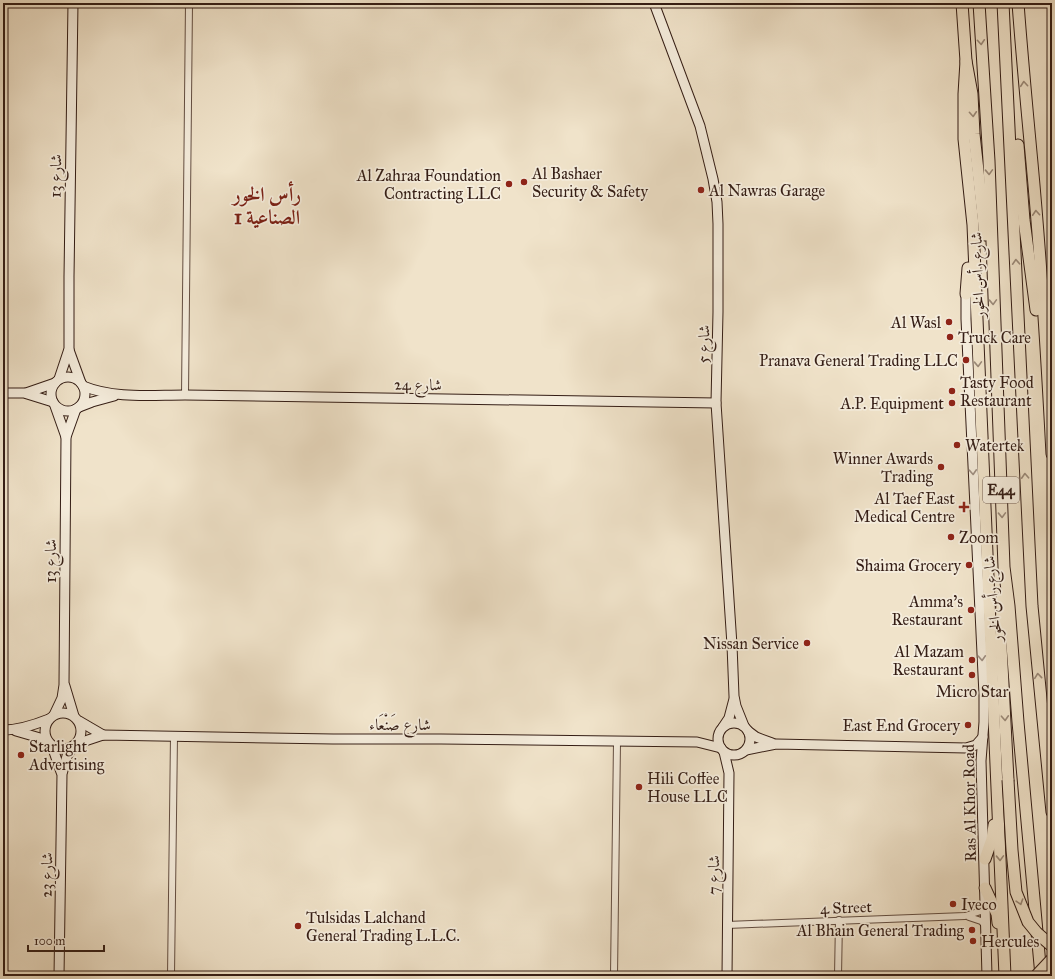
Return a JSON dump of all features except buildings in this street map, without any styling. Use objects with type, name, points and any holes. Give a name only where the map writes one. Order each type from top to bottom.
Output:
[{"type":"highway","points":[[962,3],[966,61],[972,94],[983,219],[993,283]]},
{"type":"highway","name":"شارع رأس الخور","points":[[979,3],[988,161],[1004,567],[1009,606],[1041,976]]},
{"type":"highway","name":"E44","points":[[1003,3],[1031,584],[1035,645],[1052,812]]},
{"type":"highway","points":[[1018,3],[1032,164],[1052,454]]},
{"type":"highway","points":[[966,61],[964,139],[973,233],[1005,976]]},
{"type":"highway","points":[[1007,67],[1018,150],[1024,220],[1038,320],[1046,350]]},
{"type":"highway","points":[[966,294],[969,256],[968,218],[970,200]]},
{"type":"highway","points":[[1004,567],[1002,646],[1008,780],[1016,892],[1028,922],[1037,933],[1052,946]]},
{"type":"highway","points":[[985,859],[994,830],[994,731]]},
{"type":"highway","points":[[985,888],[997,914],[999,933],[1004,946]]},
{"type":"highway","points":[[1036,976],[1052,959]]},
{"type":"street","name":"شارع 13","points":[[72,3],[69,349],[82,384]]},
{"type":"street","points":[[185,395],[189,3]]},
{"type":"street","name":"شارع 5","points":[[654,3],[700,126],[713,179],[718,224],[716,403],[734,696],[729,718],[721,730]]},
{"type":"street","name":"Ras Al Khor Road","points":[[966,294],[984,695],[984,722],[981,761],[985,859],[987,976]]},
{"type":"street","name":"شارع 13","points":[[57,381],[69,349]]},
{"type":"street","points":[[3,393],[24,393],[71,377],[82,384],[84,397],[82,403],[77,408],[65,411],[54,404],[24,393]]},
{"type":"street","points":[[54,404],[51,392],[57,381]]},
{"type":"street","name":"شارع 24","points":[[82,384],[100,392],[119,395],[716,403]]},
{"type":"street","name":"شارع 24","points":[[77,408],[92,402],[119,395]]},
{"type":"street","name":"شارع 13","points":[[54,404],[66,437]]},
{"type":"street","name":"شارع 13","points":[[51,717],[62,698],[64,685],[66,437],[77,408]]},
{"type":"street","name":"شارع 13","points":[[64,685],[76,718]]},
{"type":"street","name":"شارع 5","points":[[734,696],[740,716],[746,728]]},
{"type":"street","points":[[64,712],[76,718],[81,727],[82,733],[80,739],[74,746],[62,750],[50,743],[8,730],[64,712]]},
{"type":"street","points":[[50,743],[45,733],[46,726],[51,717]]},
{"type":"street","name":"شارع صَنْعَاء","points":[[76,718],[103,734]]},
{"type":"street","points":[[776,744],[732,755],[722,750],[718,743],[721,730],[728,724],[733,723],[739,723],[756,737],[766,742],[776,744],[966,748],[976,745],[983,737]]},
{"type":"street","points":[[729,774],[751,741],[746,728]]},
{"type":"street","name":"شارع صَنْعَاء","points":[[697,742],[712,737],[721,730]]},
{"type":"street","name":"شارع صَنْعَاء","points":[[74,746],[103,734],[697,742],[722,750]]},
{"type":"street","points":[[171,976],[174,736]]},
{"type":"street","points":[[614,976],[617,742]]},
{"type":"street","name":"شارع 23","points":[[50,743],[62,774]]},
{"type":"street","name":"شارع 23","points":[[59,976],[62,774],[66,760],[74,746]]},
{"type":"street","points":[[966,748],[977,754],[981,761]]},
{"type":"street","name":"شارع 7","points":[[722,750],[729,774],[726,976]]},
{"type":"street","name":"4 Street","points":[[965,916],[981,911],[986,907]]},
{"type":"street","name":"4 Street","points":[[727,925],[965,916],[975,918],[985,925]]},
{"type":"street","points":[[838,976],[839,920]]},
{"type":"place","name":"Al Bashaer Security & Safety","points":[[524,182]]},
{"type":"place","name":"Al Zahraa Foundation Contracting LLC","points":[[509,184]]},
{"type":"place","name":"Al Nawras Garage","points":[[701,190]]},
{"type":"place","name":"Al Wasl","points":[[949,322]]},
{"type":"place","name":"Truck Care","points":[[950,337]]},
{"type":"place","name":"Pranava General Trading LLC","points":[[966,360]]},
{"type":"place","name":"Tasty Food Restaurant","points":[[952,391]]},
{"type":"place","name":"A.P. Equipment","points":[[952,403]]},
{"type":"place","name":"Watertek","points":[[957,445]]},
{"type":"place","name":"Winner Awards Trading","points":[[941,467]]},
{"type":"place","name":"Al Taef East Medical Centre","points":[[964,507]]},
{"type":"place","name":"Zoom","points":[[951,537]]},
{"type":"place","name":"Shaima Grocery","points":[[969,565]]},
{"type":"place","name":"Amma's Restaurant","points":[[971,610]]},
{"type":"place","name":"Nissan Service","points":[[807,643]]},
{"type":"place","name":"Al Mazam Restaurant","points":[[972,660]]},
{"type":"place","name":"Micro Star","points":[[972,675]]},
{"type":"place","name":"East End Grocery","points":[[968,725]]},
{"type":"place","name":"Starlight Advertising","points":[[21,755]]},
{"type":"place","name":"Hili Coffee House LLC","points":[[639,787]]},
{"type":"place","name":"Iveco","points":[[953,904]]},
{"type":"place","name":"Tulsidas Lalchand General Trading L.L.C.","points":[[298,926]]},
{"type":"place","name":"Al Bhain General Trading","points":[[972,930]]},
{"type":"place","name":"Hercules","points":[[973,941]]},
{"type":"district","name":"رأس الخور الصناعية 1","points":[[267,206]]}]
